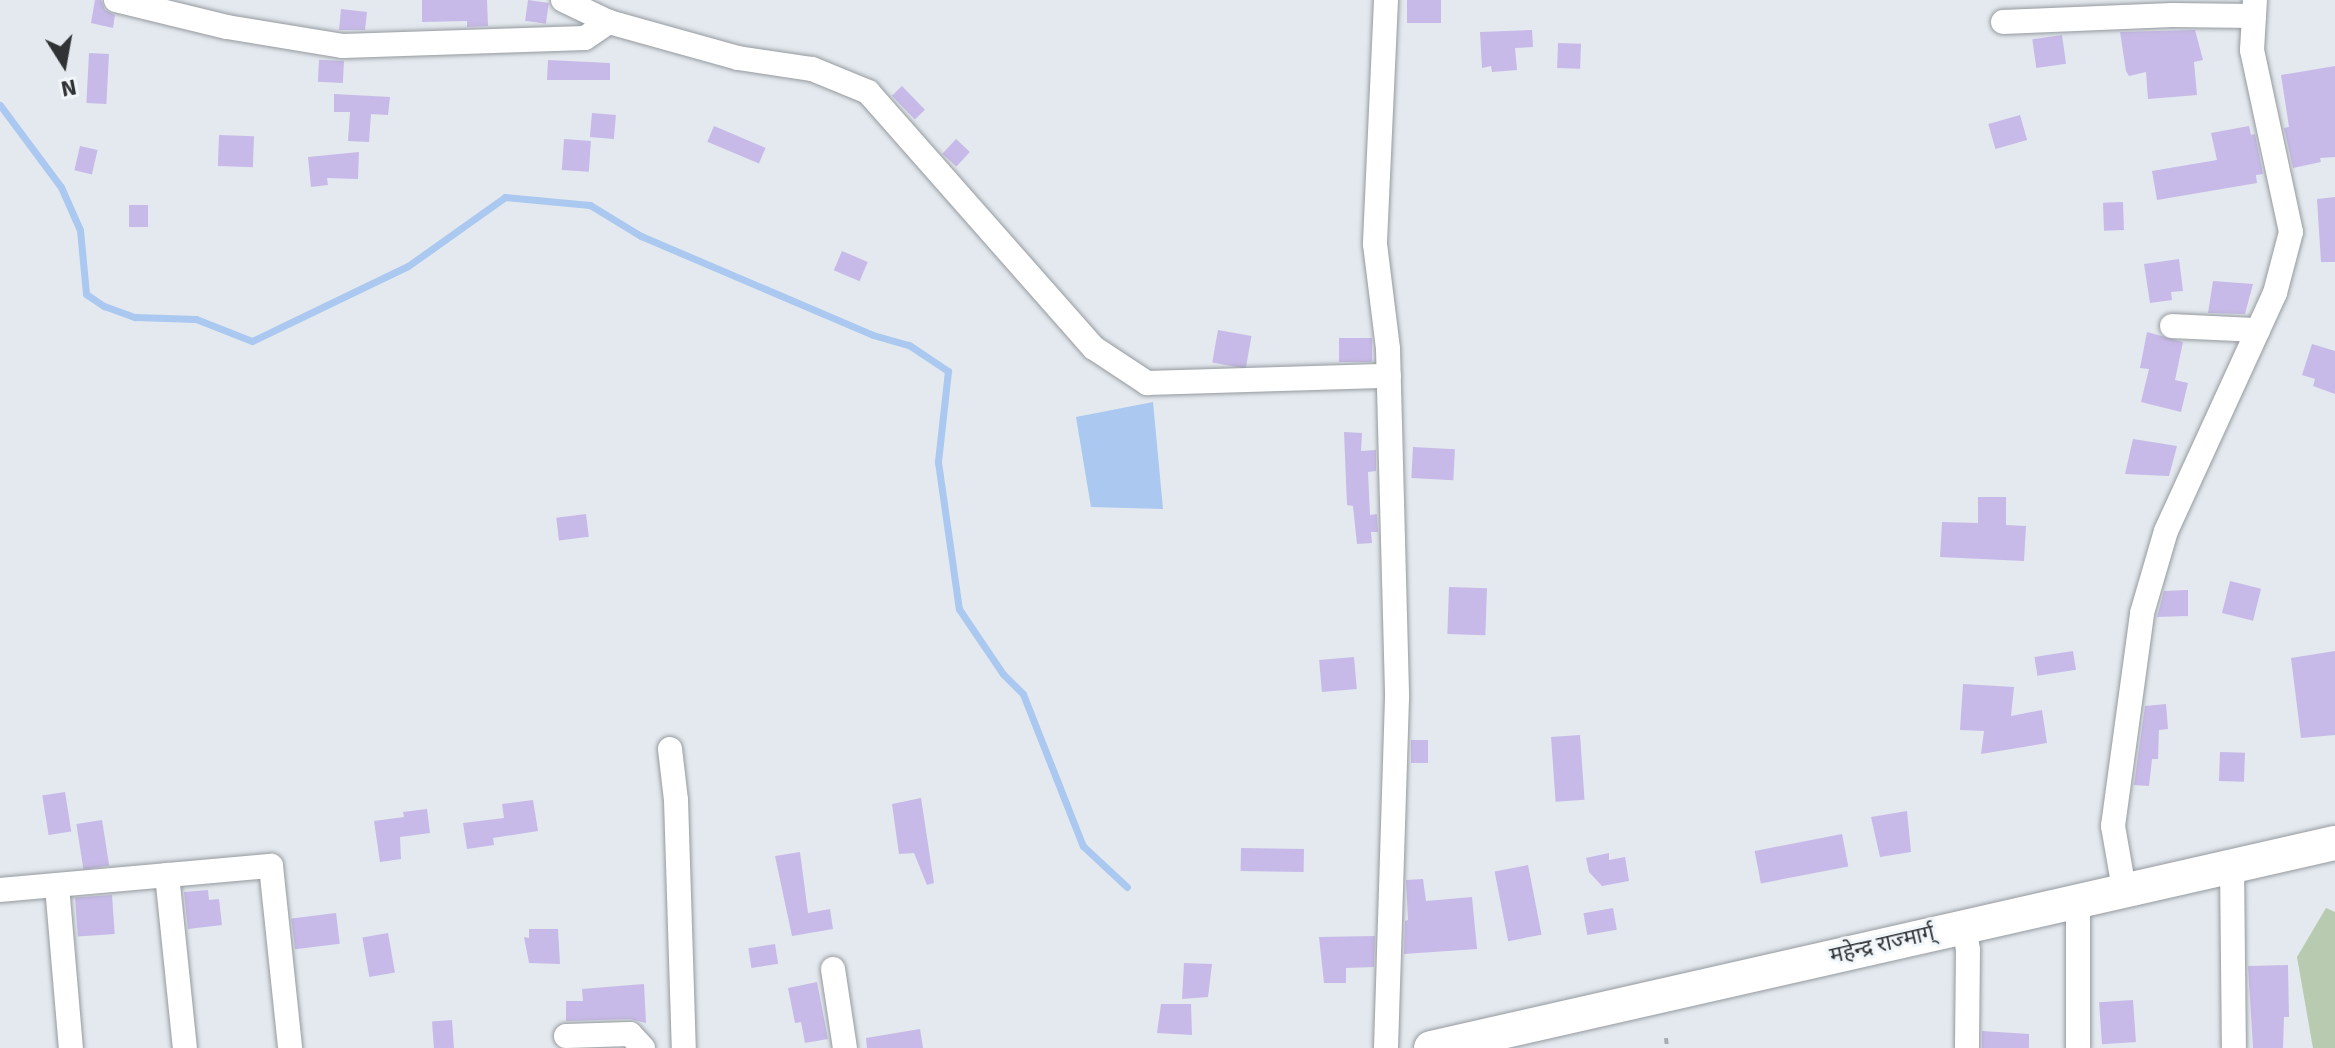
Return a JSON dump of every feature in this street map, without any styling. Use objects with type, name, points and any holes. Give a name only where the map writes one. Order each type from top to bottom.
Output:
[{"type":"highway","name":"महेन्द्र राज्मार्ग्","points":[[1431,1048],[2335,843]]},
{"type":"street","points":[[116,0],[227,27],[343,46],[585,38],[609,22]]},
{"type":"street","points":[[563,0],[609,22],[738,58],[812,69],[868,92],[1094,348],[1147,383],[1389,376]]},
{"type":"street","points":[[1386,0],[1375,244],[1389,376],[1397,698],[1386,1048]]},
{"type":"street","points":[[2003,22],[2255,8],[2252,50],[2291,232],[2275,293],[2166,531],[2142,613],[2113,826],[2124,889]]},
{"type":"street","points":[[2172,326],[2258,330]]},
{"type":"street","points":[[670,749],[676,800],[684,1048]]},
{"type":"street","points":[[2232,865],[2234,1048]]},
{"type":"street","points":[[0,890],[271,866],[290,1048]]},
{"type":"street","points":[[167,875],[185,1048]]},
{"type":"street","points":[[57,886],[71,1048]]},
{"type":"street","points":[[2078,900],[2078,1048]]},
{"type":"street","points":[[1964,925],[1968,950],[1967,1048]]},
{"type":"street","points":[[833,969],[845,1048]]},
{"type":"street","points":[[566,1036],[630,1034],[643,1048]]},
{"type":"path","points":[[1666,1038],[1667,1048]]},
{"type":"green space","points":[[2326,908],[2335,912],[2335,1048],[2313,1048],[2297,957]]},
{"type":"water","points":[[1153,402],[1163,509],[1091,507],[1076,417]]},
{"type":"building","points":[[95,0],[101,0],[105,10],[115,15],[113,28],[91,23]]},
{"type":"building","points":[[422,0],[487,0],[488,26],[467,27],[467,21],[422,22]]},
{"type":"building","points":[[528,0],[549,3],[546,24],[525,21]]},
{"type":"building","points":[[1407,0],[1441,0],[1441,23],[1407,23]]},
{"type":"building","points":[[341,9],[367,12],[365,30],[339,30]]},
{"type":"building","points":[[1532,30],[1533,47],[1515,48],[1517,70],[1492,72],[1491,66],[1482,68],[1480,32]]},
{"type":"building","points":[[2195,30],[2203,60],[2194,62],[2197,95],[2148,99],[2146,72],[2129,76],[2126,71],[2120,32]]},
{"type":"building","points":[[2062,35],[2066,64],[2036,68],[2032,39]]},
{"type":"building","points":[[1558,43],[1581,44],[1580,69],[1557,68]]},
{"type":"building","points":[[89,53],[109,54],[106,104],[86,103]]},
{"type":"building","points":[[319,60],[344,61],[343,83],[318,82]]},
{"type":"building","points":[[548,60],[610,63],[610,80],[547,80]]},
{"type":"building","points":[[2335,66],[2335,157],[2320,158],[2321,162],[2293,168],[2284,128],[2289,127],[2281,75]]},
{"type":"building","points":[[902,86],[925,110],[915,119],[892,96]]},
{"type":"building","points":[[334,94],[390,97],[388,115],[371,114],[369,142],[348,141],[350,112],[334,112]]},
{"type":"building","points":[[592,113],[616,115],[614,139],[590,137]]},
{"type":"building","points":[[2020,115],[2027,140],[1995,149],[1988,124]]},
{"type":"building","points":[[714,126],[766,148],[759,164],[707,142]]},
{"type":"building","points":[[2249,126],[2251,135],[2255,134],[2263,174],[2256,175],[2257,183],[2157,200],[2152,171],[2217,160],[2211,133]]},
{"type":"building","points":[[219,135],[254,136],[253,167],[218,166]]},
{"type":"building","points":[[564,139],[591,141],[589,172],[562,170]]},
{"type":"building","points":[[956,139],[970,152],[956,167],[942,154]]},
{"type":"building","points":[[80,146],[98,150],[92,174],[74,170]]},
{"type":"building","points":[[359,152],[358,179],[327,178],[328,185],[311,187],[308,157]]},
{"type":"building","points":[[2335,197],[2335,262],[2321,262],[2317,199]]},
{"type":"building","points":[[2123,202],[2124,230],[2104,231],[2103,203]]},
{"type":"building","points":[[129,205],[148,205],[148,227],[129,227]]},
{"type":"building","points":[[842,251],[868,262],[860,281],[834,270]]},
{"type":"building","points":[[2179,259],[2183,291],[2171,292],[2172,300],[2150,303],[2144,264]]},
{"type":"building","points":[[2213,281],[2253,284],[2245,314],[2208,313]]},
{"type":"building","points":[[1218,330],[1251,336],[1246,368],[1212,362]]},
{"type":"building","points":[[2147,332],[2183,342],[2175,380],[2188,383],[2181,412],[2141,402],[2149,369],[2140,368]]},
{"type":"building","points":[[1339,338],[1372,338],[1372,362],[1339,362]]},
{"type":"building","points":[[2312,344],[2335,351],[2335,394],[2313,386],[2315,379],[2302,375]]},
{"type":"building","points":[[1344,432],[1362,433],[1361,451],[1376,450],[1376,471],[1368,472],[1370,515],[1377,514],[1378,532],[1371,532],[1372,543],[1357,544],[1353,506],[1347,505]]},
{"type":"building","points":[[2133,439],[2177,446],[2169,476],[2125,474]]},
{"type":"building","points":[[1413,447],[1455,449],[1453,480],[1411,478]]},
{"type":"building","points":[[1978,497],[2006,497],[2006,525],[2026,526],[2024,561],[1940,557],[1942,522],[1978,523]]},
{"type":"building","points":[[586,514],[589,537],[559,540],[556,518]]},
{"type":"building","points":[[2230,581],[2261,589],[2253,621],[2222,613]]},
{"type":"building","points":[[1449,587],[1487,588],[1485,635],[1447,634]]},
{"type":"building","points":[[2188,590],[2188,616],[2157,617],[2164,591]]},
{"type":"building","points":[[2073,651],[2076,670],[2037,676],[2034,657]]},
{"type":"building","points":[[2335,651],[2335,735],[2301,738],[2291,658]]},
{"type":"building","points":[[1354,657],[1357,689],[1322,692],[1319,660]]},
{"type":"building","points":[[1963,684],[2014,687],[2011,716],[2042,710],[2047,743],[1981,754],[1984,731],[1960,730]]},
{"type":"building","points":[[2166,704],[2168,729],[2159,730],[2158,759],[2152,759],[2149,786],[2134,785],[2145,706]]},
{"type":"building","points":[[1580,735],[1585,800],[1556,802],[1551,737]]},
{"type":"building","points":[[1411,740],[1428,740],[1428,763],[1411,763]]},
{"type":"building","points":[[2220,752],[2245,753],[2244,782],[2219,781]]},
{"type":"building","points":[[65,792],[71,832],[49,835],[42,796]]},
{"type":"building","points":[[921,798],[934,883],[927,885],[914,853],[899,854],[892,804]]},
{"type":"building","points":[[533,800],[538,831],[493,838],[494,845],[467,849],[463,823],[504,818],[502,804]]},
{"type":"building","points":[[427,809],[430,833],[400,837],[401,859],[380,862],[374,821],[404,817],[403,812]]},
{"type":"building","points":[[1907,811],[1911,852],[1880,857],[1871,817]]},
{"type":"building","points":[[102,820],[109,865],[84,870],[76,824]]},
{"type":"building","points":[[1842,834],[1848,866],[1761,883],[1755,851]]},
{"type":"building","points":[[1241,848],[1304,849],[1304,872],[1241,871]]},
{"type":"building","points":[[800,852],[808,913],[830,909],[833,929],[792,936],[775,856]]},
{"type":"building","points":[[1609,853],[1609,860],[1625,857],[1629,881],[1602,886],[1589,872],[1586,858]]},
{"type":"building","points":[[1528,865],[1542,935],[1508,941],[1495,871]]},
{"type":"building","points":[[1423,879],[1426,901],[1472,897],[1477,949],[1404,954],[1405,921],[1408,920],[1406,880]]},
{"type":"building","points":[[208,890],[209,900],[219,899],[222,925],[188,929],[184,892]]},
{"type":"building","points":[[112,895],[115,934],[78,936],[75,898]]},
{"type":"building","points":[[1613,908],[1617,930],[1587,935],[1583,913]]},
{"type":"building","points":[[336,913],[340,944],[295,949],[291,918]]},
{"type":"building","points":[[529,929],[558,929],[560,964],[529,963],[524,937],[529,938]]},
{"type":"building","points":[[388,933],[395,972],[369,977],[362,938]]},
{"type":"building","points":[[1375,936],[1374,967],[1346,968],[1346,983],[1324,983],[1319,937]]},
{"type":"building","points":[[775,944],[778,964],[751,968],[748,948]]},
{"type":"building","points":[[1184,963],[1212,964],[1208,997],[1182,999]]},
{"type":"building","points":[[2288,965],[2289,1017],[2284,1017],[2283,1048],[2253,1048],[2248,966]]},
{"type":"building","points":[[817,982],[828,1039],[805,1043],[801,1022],[795,1023],[788,988]]},
{"type":"building","points":[[644,984],[646,1023],[630,1019],[566,1021],[566,1001],[583,1001],[582,989]]},
{"type":"building","points":[[2133,1000],[2136,1042],[2102,1044],[2099,1002]]},
{"type":"building","points":[[1161,1004],[1191,1004],[1192,1035],[1157,1033]]},
{"type":"building","points":[[452,1020],[454,1048],[434,1048],[432,1021]]},
{"type":"building","points":[[920,1029],[923,1048],[867,1048],[866,1038]]},
{"type":"building","points":[[1982,1031],[2029,1034],[2029,1048],[1982,1048]]},
{"type":"waterway","points":[[0,105],[61,187],[80,230],[86,294],[104,306],[135,317],[196,319],[252,341],[408,266],[505,197],[590,205],[641,236],[873,335],[909,345],[948,371],[938,462],[959,609],[1003,674],[1023,694],[1083,846],[1127,887]]}]
